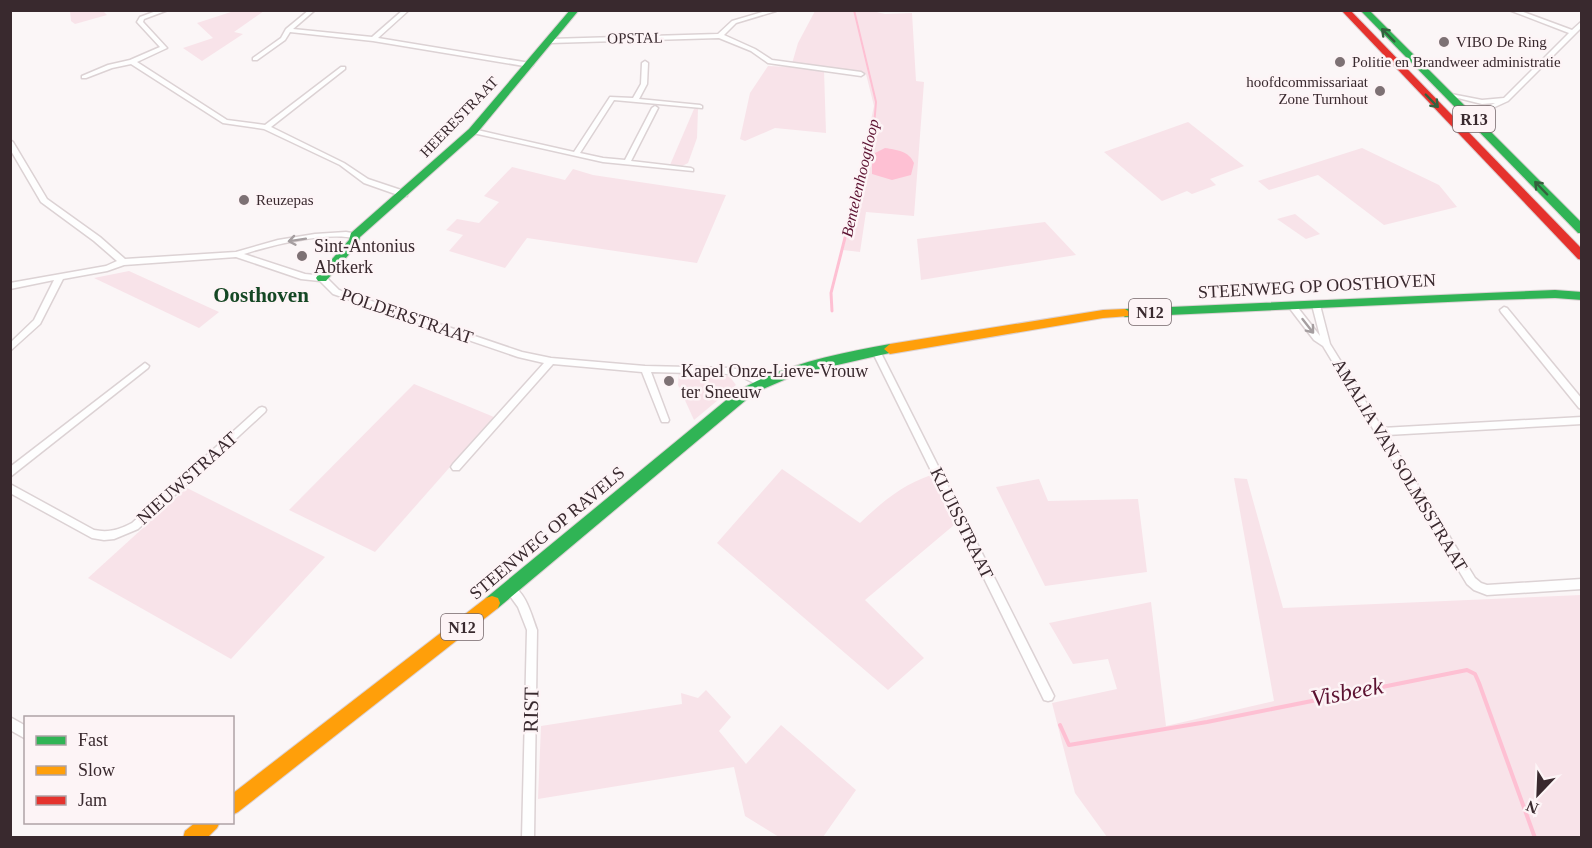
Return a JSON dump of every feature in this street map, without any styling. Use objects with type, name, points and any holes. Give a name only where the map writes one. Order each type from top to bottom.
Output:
[{"type":"main road","name":"HEERESTRAAT","points":[[322,278],[354,241],[355,236],[473,131],[575,10]]},
{"type":"main road","name":"R13","points":[[1345,10],[1581,256]]},
{"type":"main road","name":"R13","points":[[1364,10],[1581,230]]},
{"type":"main road","name":"STEENWEG OP OOSTHOVEN","points":[[876,351],[1103,314],[1545,294],[1581,296]]},
{"type":"main road","name":"STEENWEG OP RAVELS","points":[[234,804],[510,589],[659,462],[741,396],[760,383],[804,365],[876,351]]},
{"type":"main road","points":[[192,837],[209,824]]},
{"type":"street","points":[[84,77],[110,66],[132,62],[164,48],[140,22],[142,18],[165,10]]},
{"type":"street","points":[[255,59],[283,39],[288,30],[313,10]]},
{"type":"street","points":[[373,39],[407,10]]},
{"type":"street","points":[[1511,10],[1571,32]]},
{"type":"street","points":[[720,36],[734,22],[773,11]]},
{"type":"street","points":[[1471,116],[1506,100],[1581,23]]},
{"type":"street","points":[[288,30],[373,39],[530,65]]},
{"type":"street","name":"OPSTAL","points":[[550,40],[720,36],[753,50],[770,62],[861,74]]},
{"type":"street","points":[[132,62],[225,122],[266,127],[342,164],[366,181],[404,194]]},
{"type":"street","points":[[635,100],[644,84],[645,63]]},
{"type":"street","points":[[266,127],[343,69]]},
{"type":"street","points":[[1448,94],[1482,102],[1506,100]]},
{"type":"street","points":[[576,154],[609,100],[616,97],[700,107]]},
{"type":"street","points":[[627,163],[655,108]]},
{"type":"street","points":[[473,131],[576,154],[627,163],[691,170]]},
{"type":"street","points":[[10,142],[44,200],[97,239],[123,262]]},
{"type":"street","points":[[10,286],[107,268],[123,262],[236,255],[265,245],[346,233],[355,236]]},
{"type":"street","name":"POLDERSTRAAT","points":[[236,255],[304,277],[322,278],[336,292],[503,350],[551,361],[645,369],[731,371],[742,373],[760,383]]},
{"type":"street","points":[[10,348],[37,322],[60,277]]},
{"type":"street","name":"AMALIA VAN SOLMSSTRAAT","points":[[1316,305],[1327,338],[1326,344]]},
{"type":"street","name":"AMALIA VAN SOLMSSTRAAT","points":[[1292,306],[1317,338],[1326,344],[1471,581],[1487,590],[1581,584]]},
{"type":"street","points":[[1504,310],[1581,406]]},
{"type":"street","name":"KLUISSTRAAT","points":[[876,351],[1047,696]]},
{"type":"street","points":[[456,467],[551,361]]},
{"type":"street","points":[[10,473],[145,366]]},
{"type":"street","points":[[645,369],[665,420]]},
{"type":"street","name":"NIEUWSTRAAT","points":[[10,488],[92,534],[112,537],[135,526],[262,410]]},
{"type":"street","points":[[1381,432],[1581,420]]},
{"type":"street","name":"RIST","points":[[510,589],[522,604],[532,630],[528,837]]},
{"type":"street","points":[[10,723],[24,732]]},
{"type":"shaded area","points":[[868,10],[885,14],[912,13],[916,81],[924,82],[914,216],[866,212],[860,252],[843,250],[874,106],[866,74],[824,70],[826,133],[775,128],[745,141],[740,139],[750,93],[768,66],[791,67],[798,43],[815,11]]},
{"type":"shaded area","points":[[70,11],[103,11],[107,15],[75,24],[71,21]]},
{"type":"shaded area","points":[[234,11],[264,11],[234,32],[243,34],[202,61],[183,48],[213,38],[197,23]]},
{"type":"shaded area","points":[[694,109],[698,109],[697,138],[688,163],[682,166],[670,165]]},
{"type":"shaded area","points":[[1188,122],[1244,166],[1210,179],[1216,185],[1192,194],[1187,191],[1162,201],[1104,152]]},
{"type":"shaded area","points":[[885,148],[902,152],[912,159],[914,163],[911,175],[892,180],[872,174],[875,153]]},
{"type":"shaded area","points":[[1362,148],[1439,185],[1457,207],[1384,225],[1318,175],[1269,190],[1258,181]]},
{"type":"shaded area","points":[[512,167],[565,180],[573,169],[593,175],[726,195],[697,263],[527,238],[505,268],[449,251],[463,235],[446,230],[457,219],[479,223],[499,202],[484,196]]},
{"type":"shaded area","points":[[1295,214],[1320,234],[1306,239],[1277,219]]},
{"type":"shaded area","points":[[1045,222],[1076,255],[921,280],[917,239]]},
{"type":"shaded area","points":[[129,271],[219,312],[199,328],[94,278]]},
{"type":"shaded area","points":[[679,372],[724,375],[730,377],[736,385],[694,420],[678,385]]},
{"type":"shaded area","points":[[414,384],[494,417],[375,552],[289,510]]},
{"type":"shaded area","points":[[782,469],[860,523],[893,495],[931,475],[954,525],[865,600],[924,658],[888,690],[717,543]]},
{"type":"shaded area","points":[[1234,478],[1247,479],[1283,608],[1581,595],[1581,837],[1107,837],[1075,793],[1052,703],[1117,689],[1108,659],[1073,664],[1049,623],[1151,602],[1166,726],[1274,701]]},
{"type":"shaded area","points":[[1039,479],[1048,501],[1138,499],[1147,572],[1045,586],[996,487]]},
{"type":"shaded area","points":[[187,488],[325,557],[231,659],[88,578]]},
{"type":"shaded area","points":[[706,690],[731,717],[719,731],[746,764],[781,725],[856,790],[823,837],[779,837],[745,816],[734,767],[538,799],[541,726],[682,704],[681,693],[698,698]]},
{"type":"waterway","name":"Bentelenhoogtloop","points":[[852,212],[874,126],[876,102],[854,10]]},
{"type":"waterway","name":"Bentelenhoogtloop","points":[[832,311],[831,293],[852,210]]},
{"type":"waterway","name":"Visbeek","points":[[1060,725],[1069,745],[1207,722],[1467,670],[1475,674],[1479,683],[1535,838]]},
{"type":"traffic: fast","points":[[322,278],[354,241],[355,236],[473,131],[575,10]]},
{"type":"traffic: fast","points":[[1364,10],[1582,230]]},
{"type":"traffic: fast","points":[[1125,313],[1491,296],[1555,294],[1582,296]]},
{"type":"traffic: fast","points":[[492,603],[741,396],[794,370],[890,349]]},
{"type":"traffic: slow","points":[[890,349],[1103,314],[1125,313]]},
{"type":"traffic: slow","points":[[234,804],[492,603]]},
{"type":"traffic: slow","points":[[192,838],[209,824]]},
{"type":"traffic: jam","points":[[1345,10],[1582,256]]},
{"type":"place","name":"VIBO De Ring","points":[[1444,42]]},
{"type":"place","name":"Politie en Brandweer administratie","points":[[1340,62]]},
{"type":"place","name":"hoofdcommissariaat Zone Turnhout","points":[[1380,91]]},
{"type":"place","name":"Reuzepas","points":[[244,200]]},
{"type":"place","name":"Sint-Antonius Abtkerk","points":[[302,256]]},
{"type":"place","name":"Kapel Onze-Lieve-Vrouw ter Sneeuw","points":[[669,381]]},
{"type":"district","name":"Oosthoven","points":[[261,295]]}]
